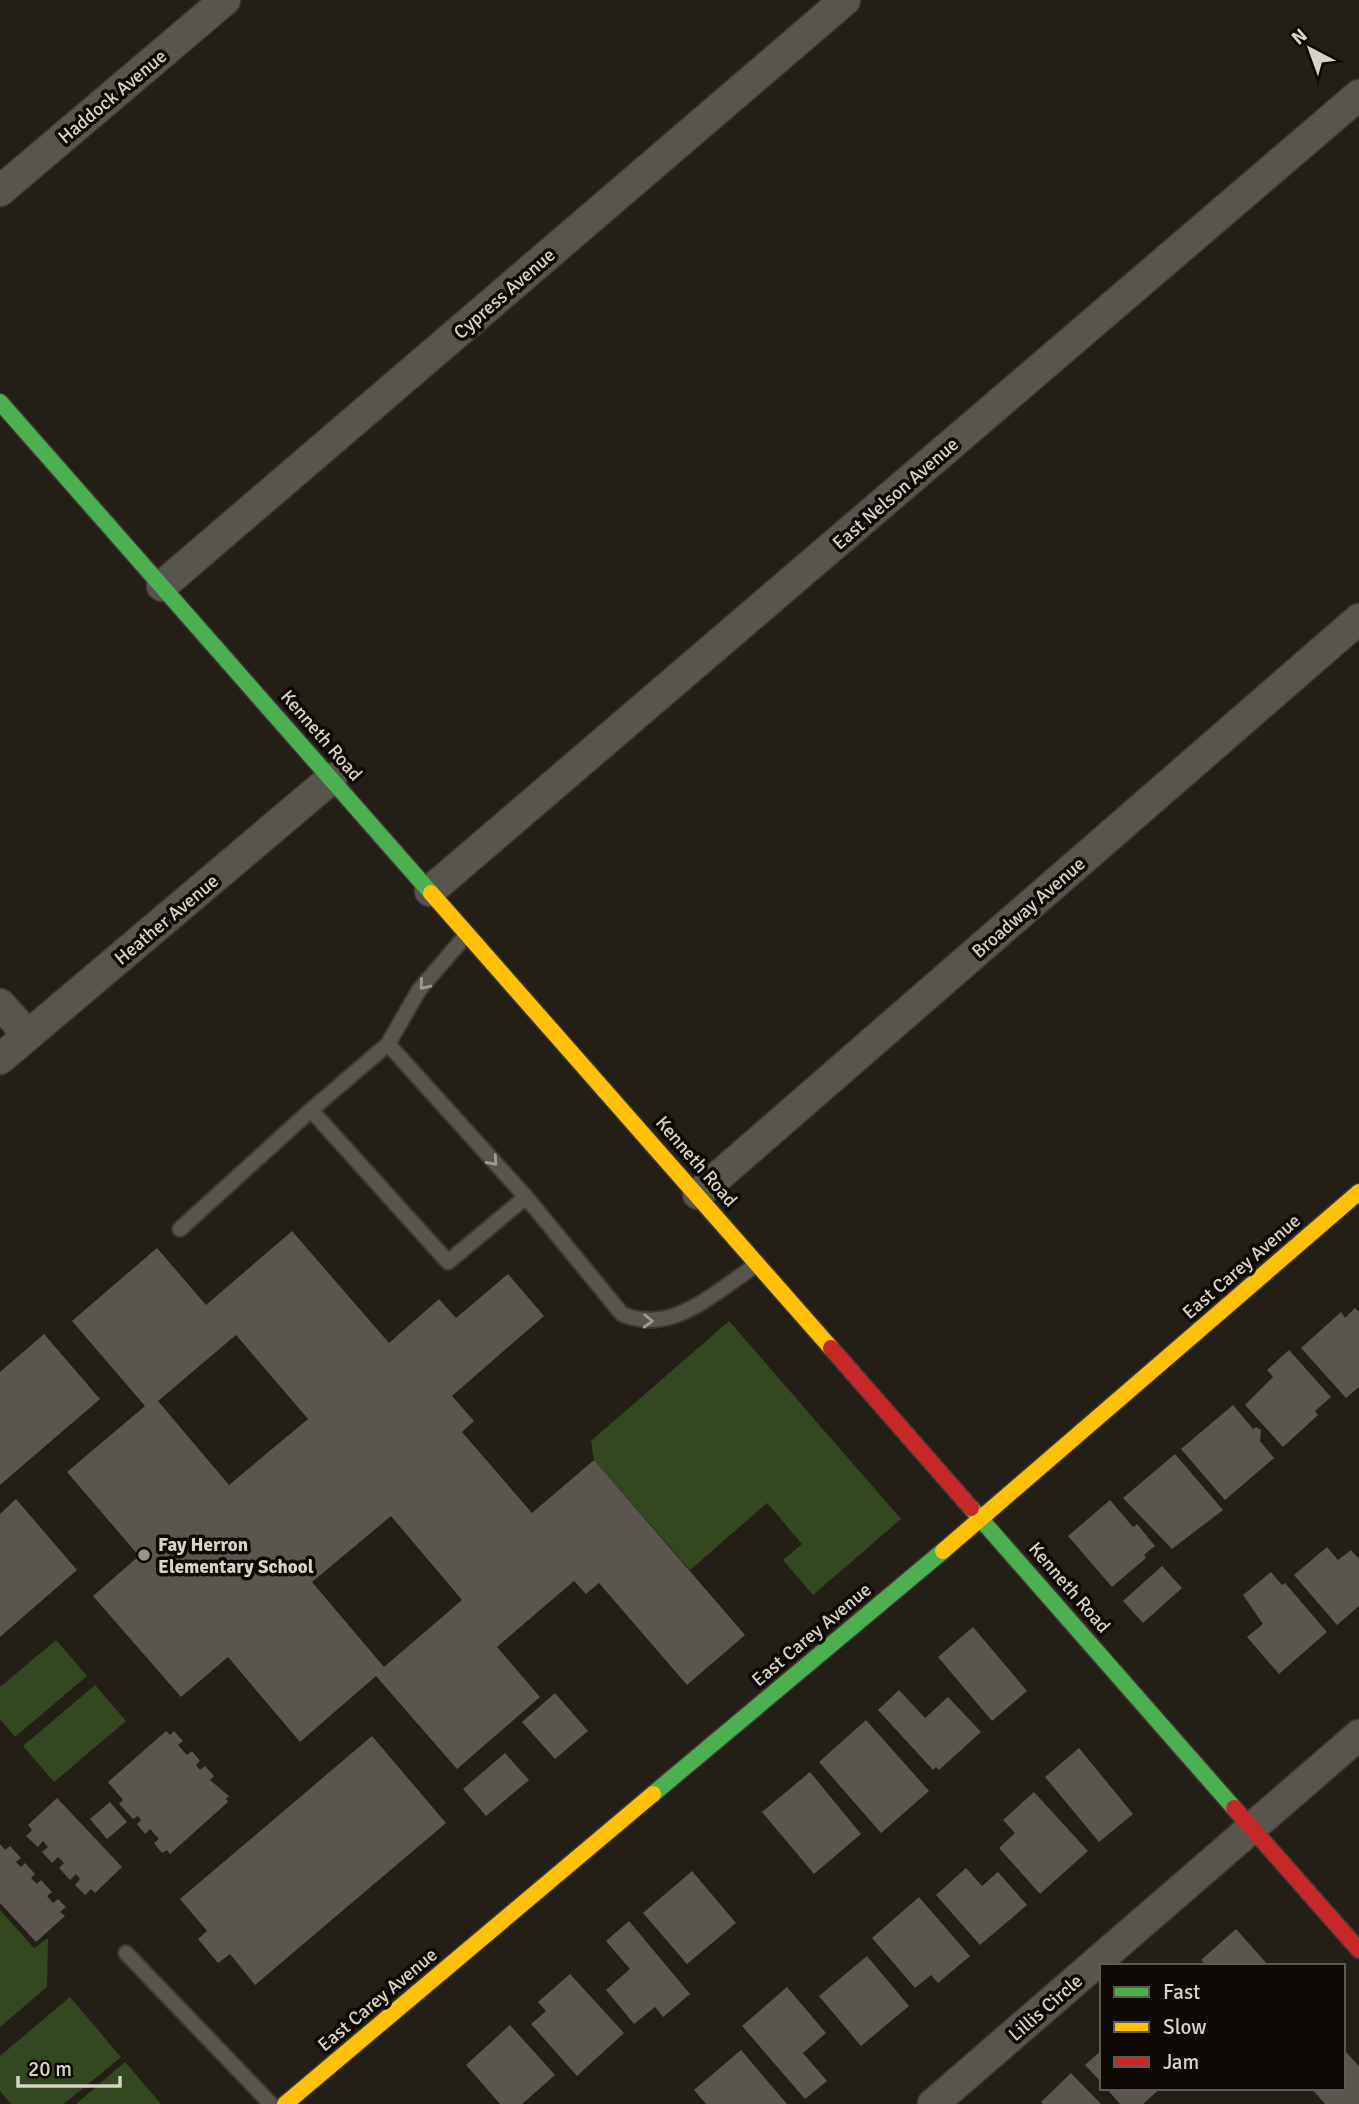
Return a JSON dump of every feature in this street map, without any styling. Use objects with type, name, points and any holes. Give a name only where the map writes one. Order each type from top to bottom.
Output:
[{"type":"street","name":"Haddock Avenue","points":[[0,191],[225,0]]},
{"type":"street","name":"Cypress Avenue","points":[[162,586],[845,0]]},
{"type":"street","name":"East Nelson Avenue","points":[[430,891],[1359,95]]},
{"type":"street","name":"Kenneth Road","points":[[0,402],[1359,1950]]},
{"type":"street","name":"Broadway Avenue","points":[[698,1194],[1359,619]]},
{"type":"street","name":"Heather Avenue","points":[[0,1059],[332,778]]},
{"type":"street","points":[[0,1004],[28,1035]]},
{"type":"street","name":"East Carey Avenue","points":[[285,2104],[982,1518],[1359,1192]]},
{"type":"street","name":"Lillis Circle","points":[[933,2104],[1359,1735]]},
{"type":"lane","points":[[180,1229],[388,1044],[419,990],[468,933]]},
{"type":"lane","points":[[388,1044],[526,1198],[622,1314],[637,1321],[656,1322],[686,1312],[759,1264]]},
{"type":"lane","points":[[311,1110],[448,1262],[526,1198]]},
{"type":"lane","points":[[126,1953],[271,2104]]},
{"type":"green space","points":[[729,1321],[901,1519],[813,1595],[783,1560],[802,1544],[767,1503],[690,1570],[594,1460],[591,1441]]},
{"type":"green space","points":[[56,1640],[87,1676],[15,1737],[0,1719],[0,1687]]},
{"type":"green space","points":[[95,1685],[126,1721],[54,1782],[23,1746]]},
{"type":"green space","points":[[0,1910],[34,1948],[48,1938],[47,1987],[0,2027]]},
{"type":"green space","points":[[70,1997],[121,2057],[64,2104],[11,2104],[0,2091],[0,2056]]},
{"type":"green space","points":[[125,2062],[161,2104],[76,2104]]},
{"type":"building","points":[[292,1231],[389,1343],[439,1299],[456,1318],[508,1274],[544,1316],[452,1396],[474,1421],[462,1432],[532,1513],[594,1460],[745,1635],[687,1685],[599,1583],[586,1594],[574,1581],[497,1647],[540,1697],[457,1769],[376,1676],[300,1742],[228,1657],[181,1697],[93,1596],[139,1556],[67,1472],[145,1406],[72,1321],[157,1248],[206,1305]],"holes":[[[236,1335],[308,1419],[229,1485],[158,1401]],[[391,1516],[462,1600],[384,1667],[312,1582]]]},
{"type":"building","points":[[1355,1308],[1359,1312],[1359,1387],[1346,1398],[1301,1348],[1341,1312],[1345,1318]]},
{"type":"building","points":[[44,1334],[100,1399],[0,1485],[0,1372]]},
{"type":"building","points":[[1289,1350],[1331,1397],[1315,1411],[1318,1415],[1283,1447],[1245,1405],[1273,1377],[1267,1370]]},
{"type":"building","points":[[1233,1405],[1253,1429],[1256,1427],[1261,1430],[1260,1441],[1274,1458],[1225,1500],[1181,1449]]},
{"type":"building","points":[[1175,1454],[1223,1510],[1172,1549],[1123,1498]]},
{"type":"building","points":[[16,1499],[77,1570],[0,1637],[0,1514]]},
{"type":"building","points":[[1110,1500],[1133,1527],[1137,1524],[1155,1546],[1144,1555],[1146,1558],[1112,1587],[1068,1536]]},
{"type":"building","points":[[1327,1547],[1338,1560],[1351,1550],[1359,1559],[1359,1606],[1337,1625],[1294,1575]]},
{"type":"building","points":[[1162,1566],[1182,1588],[1143,1623],[1123,1601]]},
{"type":"building","points":[[1271,1572],[1282,1585],[1285,1583],[1327,1632],[1279,1674],[1247,1637],[1263,1624],[1243,1595]]},
{"type":"building","points":[[973,1627],[1027,1691],[992,1721],[938,1657]]},
{"type":"building","points":[[899,1690],[925,1718],[948,1697],[981,1732],[939,1770],[936,1767],[933,1770],[878,1710]]},
{"type":"building","points":[[555,1693],[588,1731],[555,1759],[522,1722]]},
{"type":"building","points":[[866,1720],[929,1791],[881,1833],[819,1762]]},
{"type":"building","points":[[166,1731],[170,1735],[174,1731],[183,1741],[178,1745],[187,1755],[192,1751],[200,1761],[196,1765],[200,1770],[205,1766],[214,1776],[210,1780],[229,1796],[226,1799],[228,1802],[170,1854],[167,1850],[162,1853],[154,1843],[159,1839],[150,1829],[145,1834],[137,1824],[141,1820],[138,1816],[133,1819],[119,1804],[123,1800],[108,1782]]},
{"type":"building","points":[[372,1736],[446,1823],[255,1985],[230,1954],[218,1963],[198,1939],[207,1931],[180,1899]]},
{"type":"building","points":[[1079,1748],[1133,1814],[1099,1842],[1045,1777]]},
{"type":"building","points":[[505,1753],[529,1780],[486,1816],[463,1789]]},
{"type":"building","points":[[810,1772],[861,1834],[814,1874],[762,1812]]},
{"type":"building","points":[[1034,1792],[1088,1851],[1040,1894],[999,1848],[1015,1833],[1003,1820]]},
{"type":"building","points":[[57,1798],[122,1867],[95,1893],[91,1889],[85,1895],[75,1885],[80,1879],[76,1874],[70,1880],[59,1868],[64,1863],[58,1857],[52,1863],[42,1852],[48,1847],[43,1841],[38,1847],[26,1836],[32,1830],[28,1825]]},
{"type":"building","points":[[110,1802],[127,1822],[107,1839],[90,1819]]},
{"type":"building","points":[[0,1844],[5,1850],[10,1846],[21,1858],[16,1862],[21,1867],[25,1863],[35,1874],[31,1878],[37,1884],[41,1880],[52,1892],[47,1896],[53,1903],[58,1899],[66,1907],[60,1912],[65,1916],[36,1942],[0,1903]]},
{"type":"building","points":[[966,1868],[982,1886],[998,1872],[1027,1905],[980,1945],[936,1895]]},
{"type":"building","points":[[692,1871],[736,1923],[687,1964],[643,1913]]},
{"type":"building","points":[[919,1897],[970,1956],[938,1983],[931,1975],[915,1988],[872,1938]]},
{"type":"building","points":[[629,1921],[690,1994],[663,2017],[655,2007],[634,2024],[606,1990],[630,1969],[606,1941]]},
{"type":"building","points":[[1236,1929],[1267,1964],[1205,1964],[1201,1960]]},
{"type":"building","points":[[867,1956],[909,2006],[861,2046],[819,1996]]},
{"type":"building","points":[[570,1974],[624,2033],[577,2076],[531,2024],[546,2011],[538,2002]]},
{"type":"building","points":[[787,1987],[826,2033],[803,2053],[827,2081],[805,2099],[742,2026]]},
{"type":"building","points":[[510,2025],[555,2075],[522,2104],[500,2104],[466,2065]]},
{"type":"building","points":[[741,2050],[787,2104],[706,2104],[694,2090]]},
{"type":"building","points":[[1100,2052],[1100,2081],[1085,2065]]},
{"type":"building","points":[[1345,2053],[1359,2066],[1359,2104],[1325,2104],[1313,2090],[1345,2090]]},
{"type":"building","points":[[1071,2073],[1101,2104],[1041,2102]]},
{"type":"building","points":[[1108,2090],[1159,2090],[1143,2104],[1120,2104]]},
{"type":"traffic: fast","points":[[0,402],[431,893]]},
{"type":"traffic: fast","points":[[971,1508],[1234,1808]]},
{"type":"traffic: fast","points":[[653,1794],[943,1551]]},
{"type":"traffic: slow","points":[[431,893],[831,1348]]},
{"type":"traffic: slow","points":[[943,1551],[1359,1192]]},
{"type":"traffic: slow","points":[[285,2104],[653,1794]]},
{"type":"traffic: jam","points":[[831,1348],[971,1508]]},
{"type":"traffic: jam","points":[[1234,1808],[1359,1950]]},
{"type":"place","name":"Fay Herron Elementary School","points":[[144,1555]]}]
